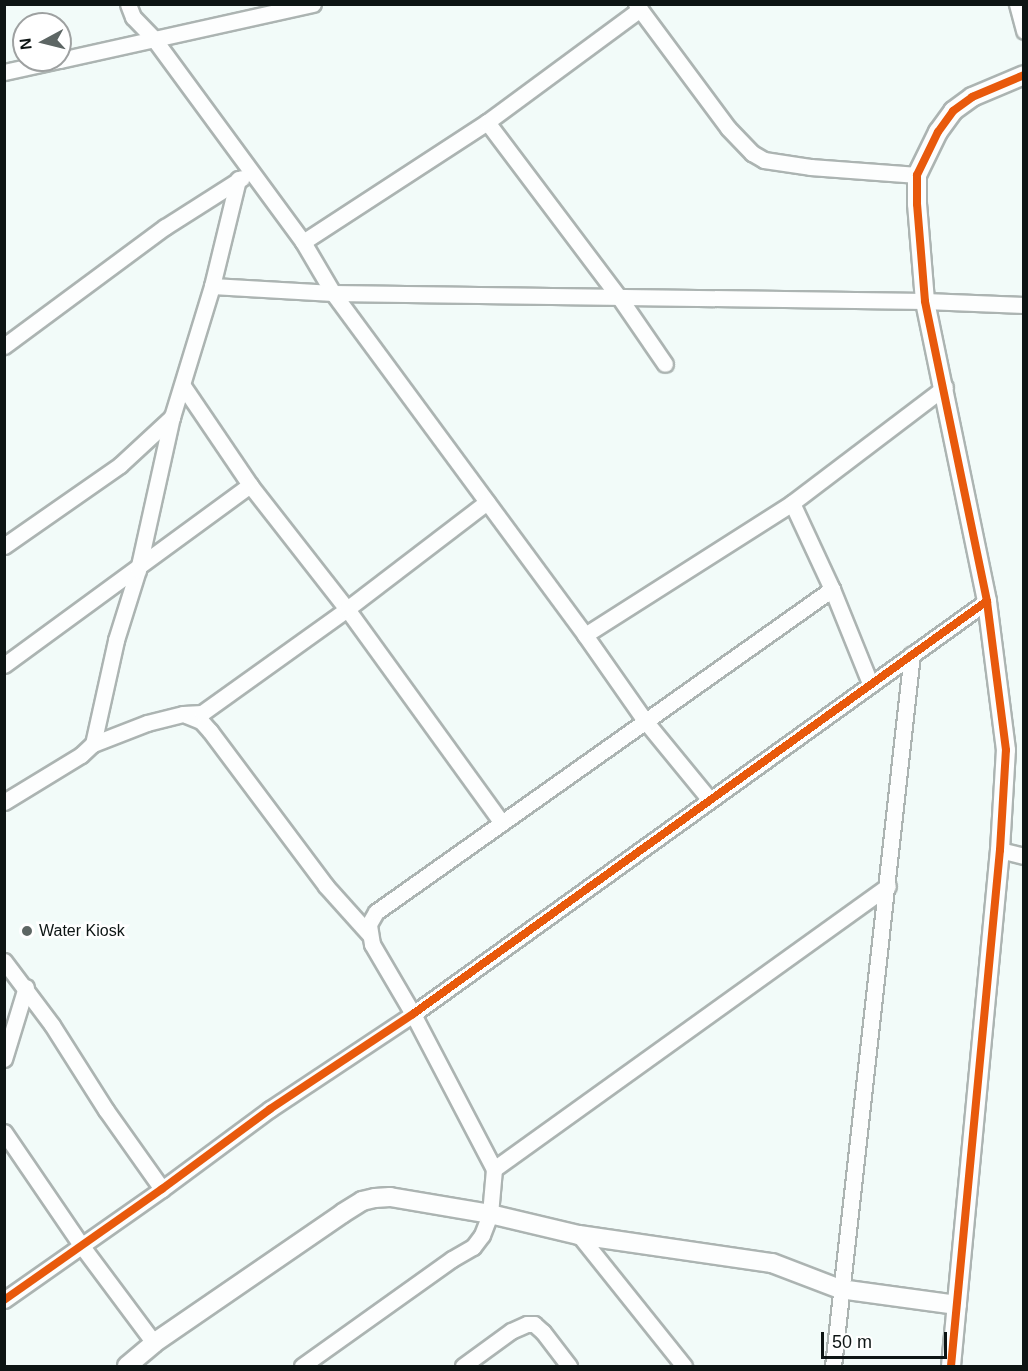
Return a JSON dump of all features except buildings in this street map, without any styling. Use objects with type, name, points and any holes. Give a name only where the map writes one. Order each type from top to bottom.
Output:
[{"type":"street","points":[[128,4],[133,17],[154,39],[244,177],[303,242],[333,292],[585,634],[646,722],[709,799]]},
{"type":"street","points":[[72,57],[313,4]]},
{"type":"street","points":[[1017,4],[1023,31]]},
{"type":"street","points":[[303,242],[487,122],[638,7],[728,128],[752,153],[774,163],[917,175]]},
{"type":"street","points":[[951,1366],[1000,850],[1006,750],[987,601],[945,387],[925,301],[917,204],[917,175],[938,132],[953,111],[972,97],[1023,75]]},
{"type":"street","points":[[487,122],[619,297],[665,364]]},
{"type":"street","points":[[93,744],[116,640],[138,570],[172,417],[244,177]]},
{"type":"street","points":[[4,346],[165,227],[244,177]]},
{"type":"street","points":[[212,286],[333,292],[925,301],[1023,305]]},
{"type":"street","points":[[183,386],[250,486],[347,609],[502,823]]},
{"type":"street","points":[[585,634],[792,503],[945,387]]},
{"type":"street","points":[[4,546],[120,465],[172,417]]},
{"type":"street","points":[[4,665],[138,570],[250,486]]},
{"type":"street","points":[[4,802],[81,755],[93,744],[147,723],[183,714],[202,713],[347,609],[487,502]]},
{"type":"street","points":[[792,503],[832,589],[870,683]]},
{"type":"street","points":[[369,934],[369,924],[376,912],[832,589]]},
{"type":"street","points":[[4,1300],[162,1189],[270,1109],[413,1014],[987,601]]},
{"type":"street","points":[[833,1366],[912,654]]},
{"type":"street","points":[[183,714],[201,721],[210,731],[326,886],[369,934],[494,1169],[490,1214],[482,1235],[473,1247],[452,1259],[302,1366]]},
{"type":"street","points":[[1000,850],[1023,856]]},
{"type":"street","points":[[494,1169],[888,886]]},
{"type":"street","points":[[4,961],[26,987],[162,1189]]},
{"type":"street","points":[[4,1059],[26,987]]},
{"type":"street","points":[[4,1132],[81,1245],[154,1343]]},
{"type":"street","points":[[127,1366],[154,1343],[362,1201],[390,1197],[490,1214],[579,1235],[772,1263],[840,1288],[957,1305]]},
{"type":"street","points":[[579,1235],[684,1366]]},
{"type":"street","points":[[463,1366],[511,1331],[527,1324],[534,1324],[569,1366]]},
{"type":"cycle path","points":[[951,1366],[1000,850],[1006,750],[987,601],[925,301],[917,204],[917,175],[938,132],[953,111],[972,97],[1024,75]]},
{"type":"cycle path","points":[[4,1300],[162,1189],[270,1109],[413,1014],[987,601]]},
{"type":"place","name":"Water Kiosk","points":[[27,931]]}]
